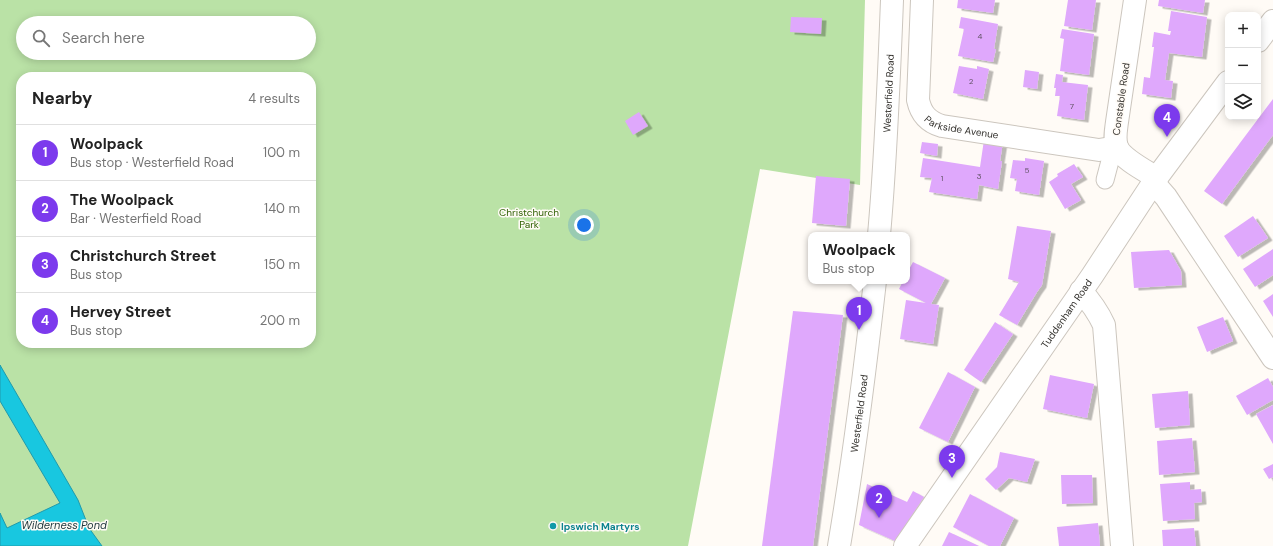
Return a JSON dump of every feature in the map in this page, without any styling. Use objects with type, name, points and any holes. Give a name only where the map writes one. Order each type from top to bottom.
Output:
[{"type":"street","name":"Westerfield Road","points":[[879,232],[888,110],[892,0]]},
{"type":"street","name":"Parkside Avenue","points":[[922,0],[918,100],[920,109],[924,116],[932,122],[942,126],[1099,150],[1114,154]]},
{"type":"street","name":"Constable Road","points":[[1135,0],[1115,136],[1114,154],[1122,155],[1155,181],[1273,358]]},
{"type":"street","points":[[1261,37],[1273,21]]},
{"type":"street","name":"Tuddenham Road","points":[[905,546],[1155,181],[1227,84]]},
{"type":"street","points":[[1105,180],[1114,154]]},
{"type":"street","name":"Westerfield Road","points":[[839,546],[865,368],[875,284]]},
{"type":"street","points":[[1081,291],[1092,303],[1104,325],[1122,546]]},
{"type":"green space","name":"Christchurch Park","points":[[0,0],[865,0],[860,185],[760,169],[688,546],[0,546]]},
{"type":"water","name":"Wilderness Pond","points":[[0,365],[78,500],[89,528],[102,546],[0,546],[0,513],[7,528],[60,503],[0,401]]},
{"type":"building","points":[[958,0],[995,0],[993,13],[957,8]]},
{"type":"building","points":[[1068,0],[1096,0],[1092,30],[1064,26]]},
{"type":"building","points":[[1159,0],[1205,0],[1203,13],[1158,6]]},
{"type":"building","points":[[1171,11],[1207,17],[1202,57],[1169,53],[1165,80],[1173,81],[1171,98],[1142,94],[1144,77],[1150,78],[1154,47],[1152,47],[1154,32],[1170,35],[1171,31],[1168,31]]},
{"type":"building","points":[[791,17],[822,18],[821,34],[790,32]]},
{"type":"building","points":[[961,17],[998,24],[994,49],[996,49],[993,62],[958,56],[964,29],[959,28]]},
{"type":"building","points":[[1062,29],[1094,34],[1089,75],[1060,71],[1064,39],[1060,38]]},
{"type":"building","points":[[959,66],[977,69],[977,66],[989,69],[983,99],[953,93]]},
{"type":"building","points":[[1025,70],[1039,72],[1037,89],[1023,87]]},
{"type":"building","points":[[1056,74],[1063,75],[1062,82],[1088,85],[1084,120],[1057,116],[1060,96],[1055,96],[1056,88],[1054,88]]},
{"type":"building","points":[[1273,99],[1273,135],[1222,204],[1204,191],[1257,120],[1261,120],[1261,115]]},
{"type":"building","points":[[639,112],[648,126],[633,135],[625,121]]},
{"type":"building","points":[[984,140],[1003,142],[998,189],[979,185],[977,199],[929,192],[932,178],[920,177],[923,158],[980,167]]},
{"type":"building","points":[[922,142],[938,144],[937,156],[920,153]]},
{"type":"building","points":[[1025,158],[1044,161],[1039,195],[1015,191],[1017,179],[1010,178],[1013,160],[1025,161]]},
{"type":"building","points":[[1074,164],[1083,177],[1071,184],[1081,200],[1065,209],[1049,182],[1058,176],[1057,174]]},
{"type":"building","points":[[816,176],[850,179],[846,226],[812,223]]},
{"type":"building","points":[[1253,216],[1268,238],[1238,257],[1224,236]]},
{"type":"building","points":[[1017,226],[1051,231],[1042,285],[1017,325],[999,315],[1019,282],[1008,279]]},
{"type":"building","points":[[1273,249],[1273,275],[1255,287],[1243,269]]},
{"type":"building","points":[[1169,250],[1181,271],[1182,285],[1134,288],[1131,252]]},
{"type":"building","points":[[913,262],[945,278],[931,304],[939,305],[933,344],[900,339],[906,300],[926,303],[899,289],[902,284],[910,284],[910,268]]},
{"type":"building","points":[[1273,294],[1273,317],[1263,301]]},
{"type":"building","points":[[793,311],[843,315],[813,546],[762,546]]},
{"type":"building","points":[[1223,317],[1233,341],[1207,352],[1197,327]]},
{"type":"building","points":[[995,322],[1013,334],[981,382],[964,370]]},
{"type":"building","points":[[948,372],[975,387],[948,442],[919,428]]},
{"type":"building","points":[[1050,375],[1094,384],[1087,418],[1043,409]]},
{"type":"building","points":[[1268,378],[1273,387],[1273,400],[1247,415],[1236,396]]},
{"type":"building","points":[[1188,391],[1190,425],[1155,428],[1152,394]]},
{"type":"building","points":[[1273,405],[1273,444],[1256,414]]},
{"type":"building","points":[[1192,438],[1195,472],[1159,475],[1157,441]]},
{"type":"building","points":[[1000,452],[1035,459],[1027,482],[1009,478],[996,490],[985,479],[997,467]]},
{"type":"building","points":[[1273,464],[1273,477],[1269,479],[1263,469]]},
{"type":"building","points":[[1061,475],[1092,475],[1093,503],[1062,504]]},
{"type":"building","points":[[1190,482],[1190,490],[1201,489],[1202,502],[1194,503],[1195,519],[1163,521],[1160,484]]},
{"type":"building","points":[[867,484],[907,502],[913,491],[924,497],[895,541],[859,525]]},
{"type":"building","points":[[970,494],[1014,518],[1000,546],[989,546],[953,527]]},
{"type":"building","points":[[1098,523],[1100,546],[1059,546],[1057,527]]},
{"type":"building","points":[[1194,528],[1196,546],[1163,546],[1162,530]]},
{"type":"building","points":[[949,532],[979,546],[942,546]]},
{"type":"place","name":"Hervey Street","points":[[1167,137]]},
{"type":"place","name":"Woolpack","points":[[859,330]]},
{"type":"place","name":"Christchurch Street","points":[[952,478]]},
{"type":"place","name":"The Woolpack","points":[[879,518]]},
{"type":"place","name":"Ipswich Martyrs","points":[[553,526]]}]
